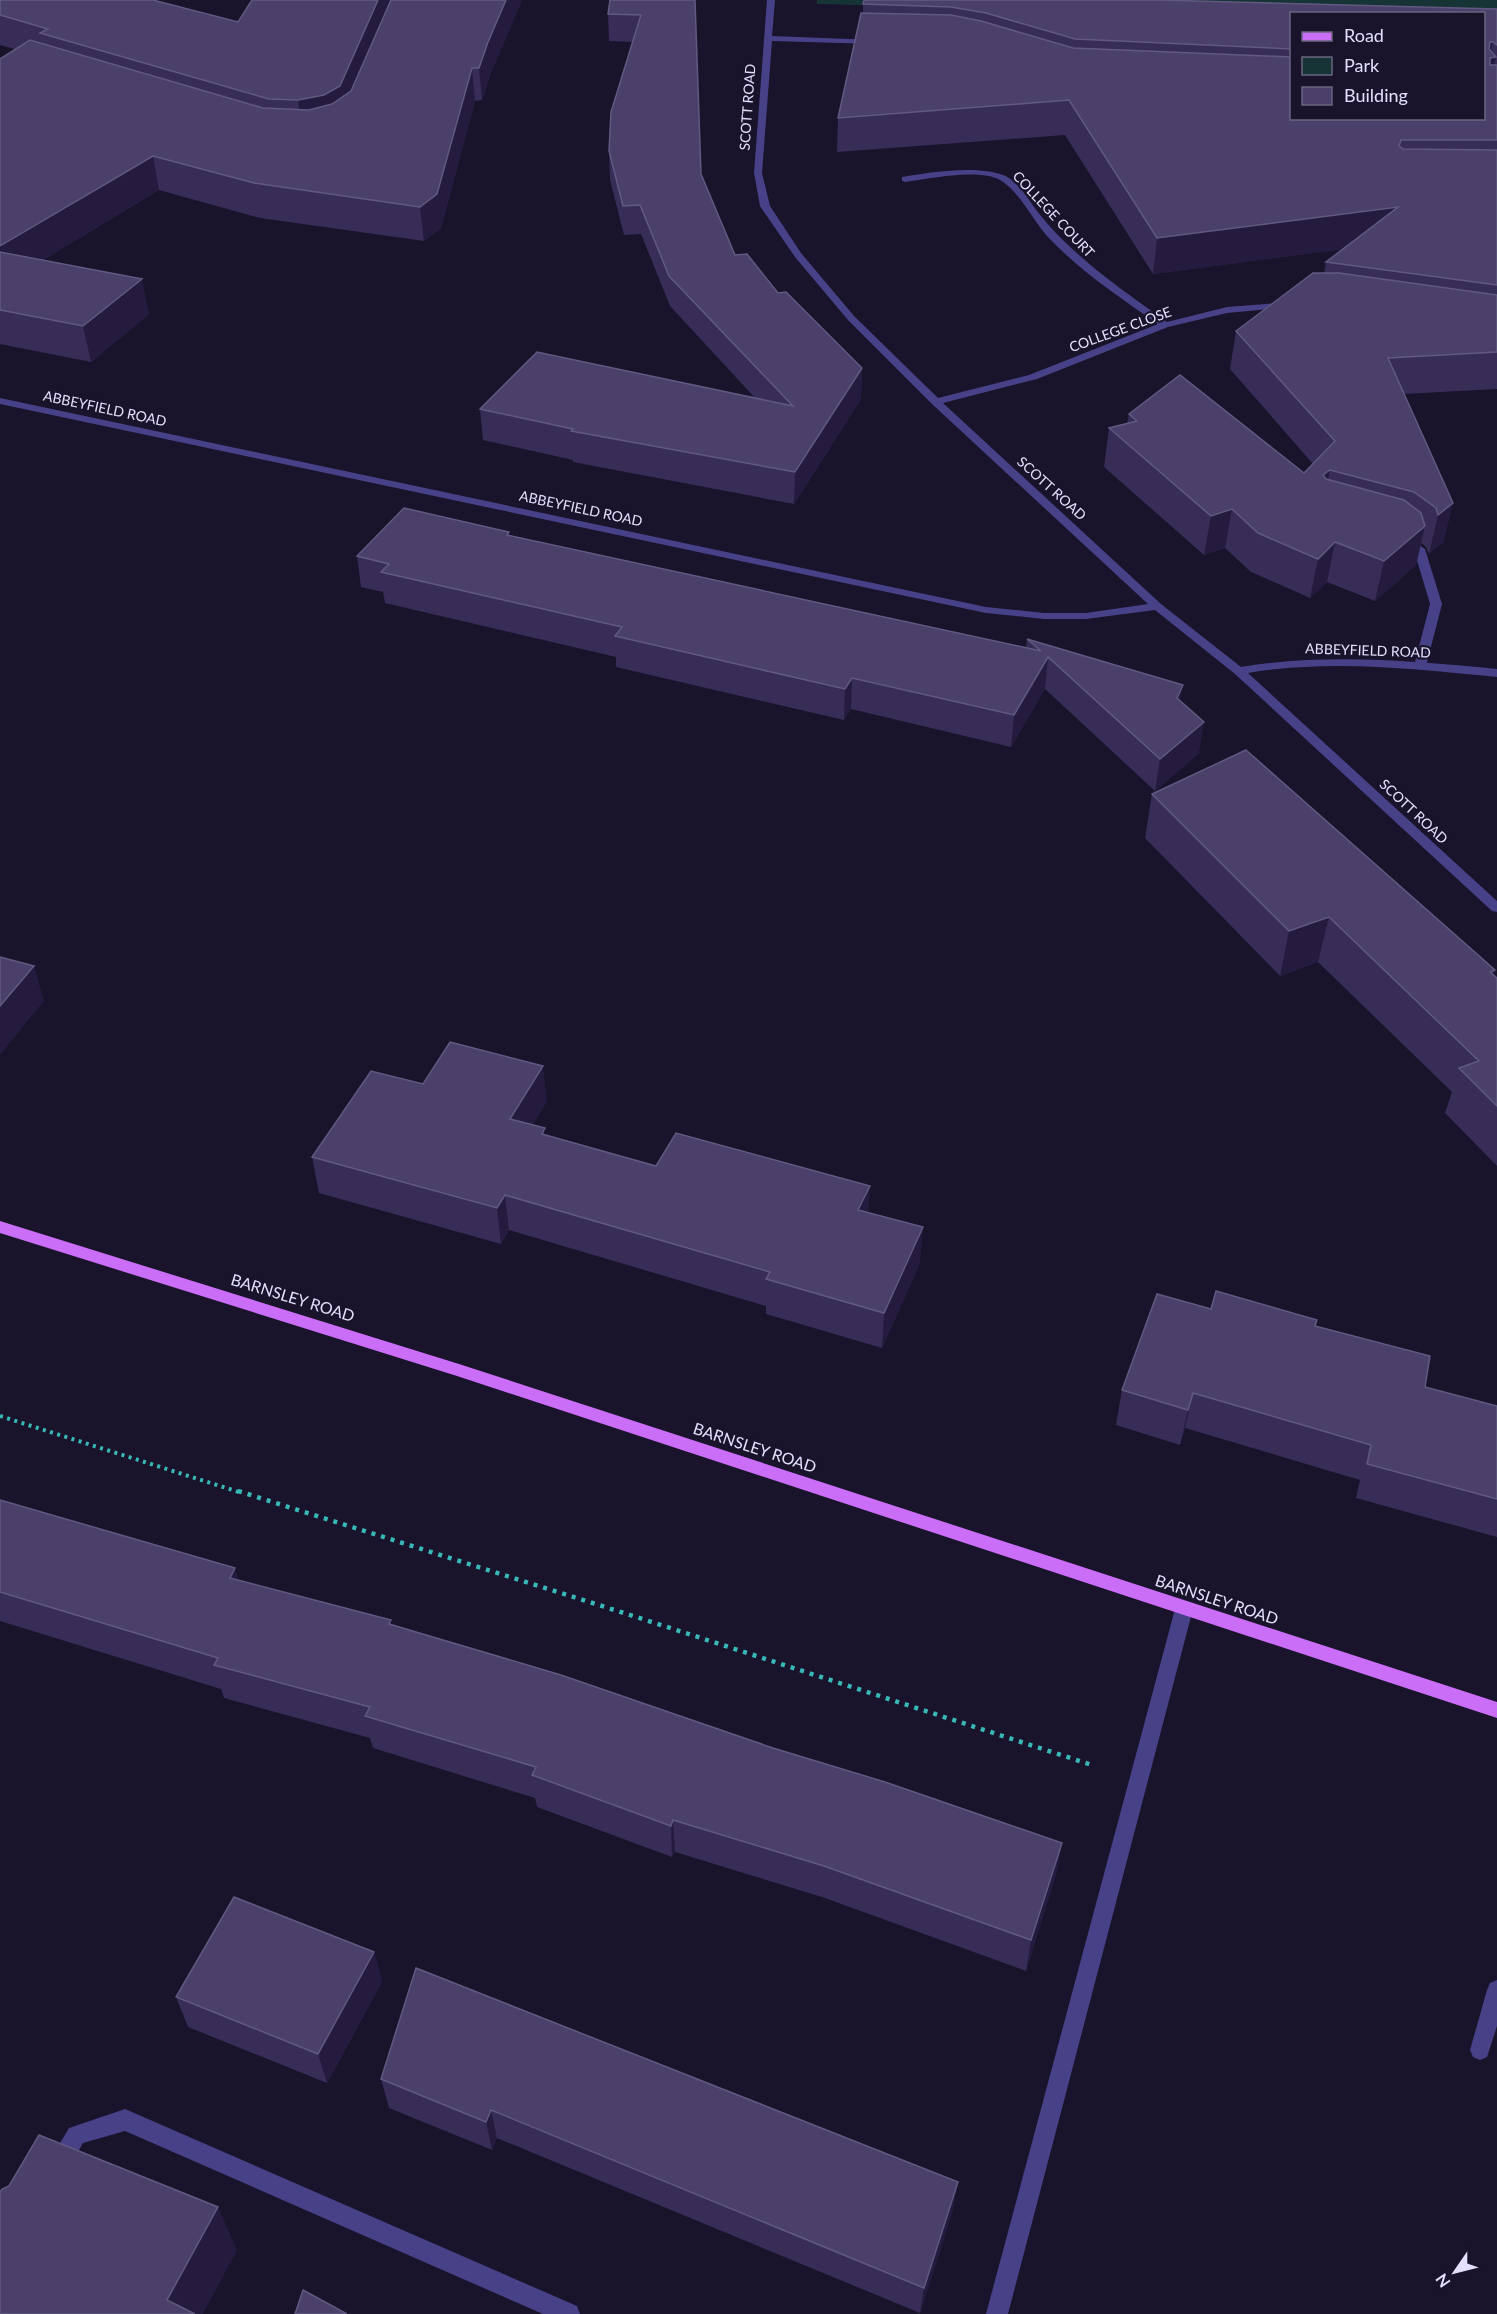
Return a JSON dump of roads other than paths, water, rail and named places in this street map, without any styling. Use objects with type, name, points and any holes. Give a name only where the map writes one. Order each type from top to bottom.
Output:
[{"type":"main road","name":"BARNSLEY ROAD","points":[[0,1227],[459,1370],[1497,1710]]},
{"type":"street","name":"SCOTT ROAD","points":[[771,0],[758,173],[765,206],[798,255],[850,318],[936,402],[1157,606],[1239,671],[1497,908]]},
{"type":"street","points":[[768,38],[881,42]]},
{"type":"street","name":"COLLEGE COURT","points":[[905,178],[979,172],[1002,177],[1015,188],[1050,233],[1087,269],[1165,325]]},
{"type":"street","name":"COLLEGE CLOSE","points":[[936,402],[1033,377],[1165,325],[1227,310],[1301,304]]},
{"type":"street","name":"ABBEYFIELD ROAD","points":[[0,401],[986,609],[1044,616],[1086,616],[1157,606]]},
{"type":"street","points":[[1400,535],[1419,549],[1436,604],[1420,666]]},
{"type":"street","name":"ABBEYFIELD ROAD","points":[[1239,671],[1272,664],[1316,660],[1497,673]]},
{"type":"street","points":[[997,2314],[1184,1609]]},
{"type":"street","points":[[1480,2049],[1497,1990]]},
{"type":"street","points":[[48,2182],[76,2135],[126,2120],[569,2314]]}]
